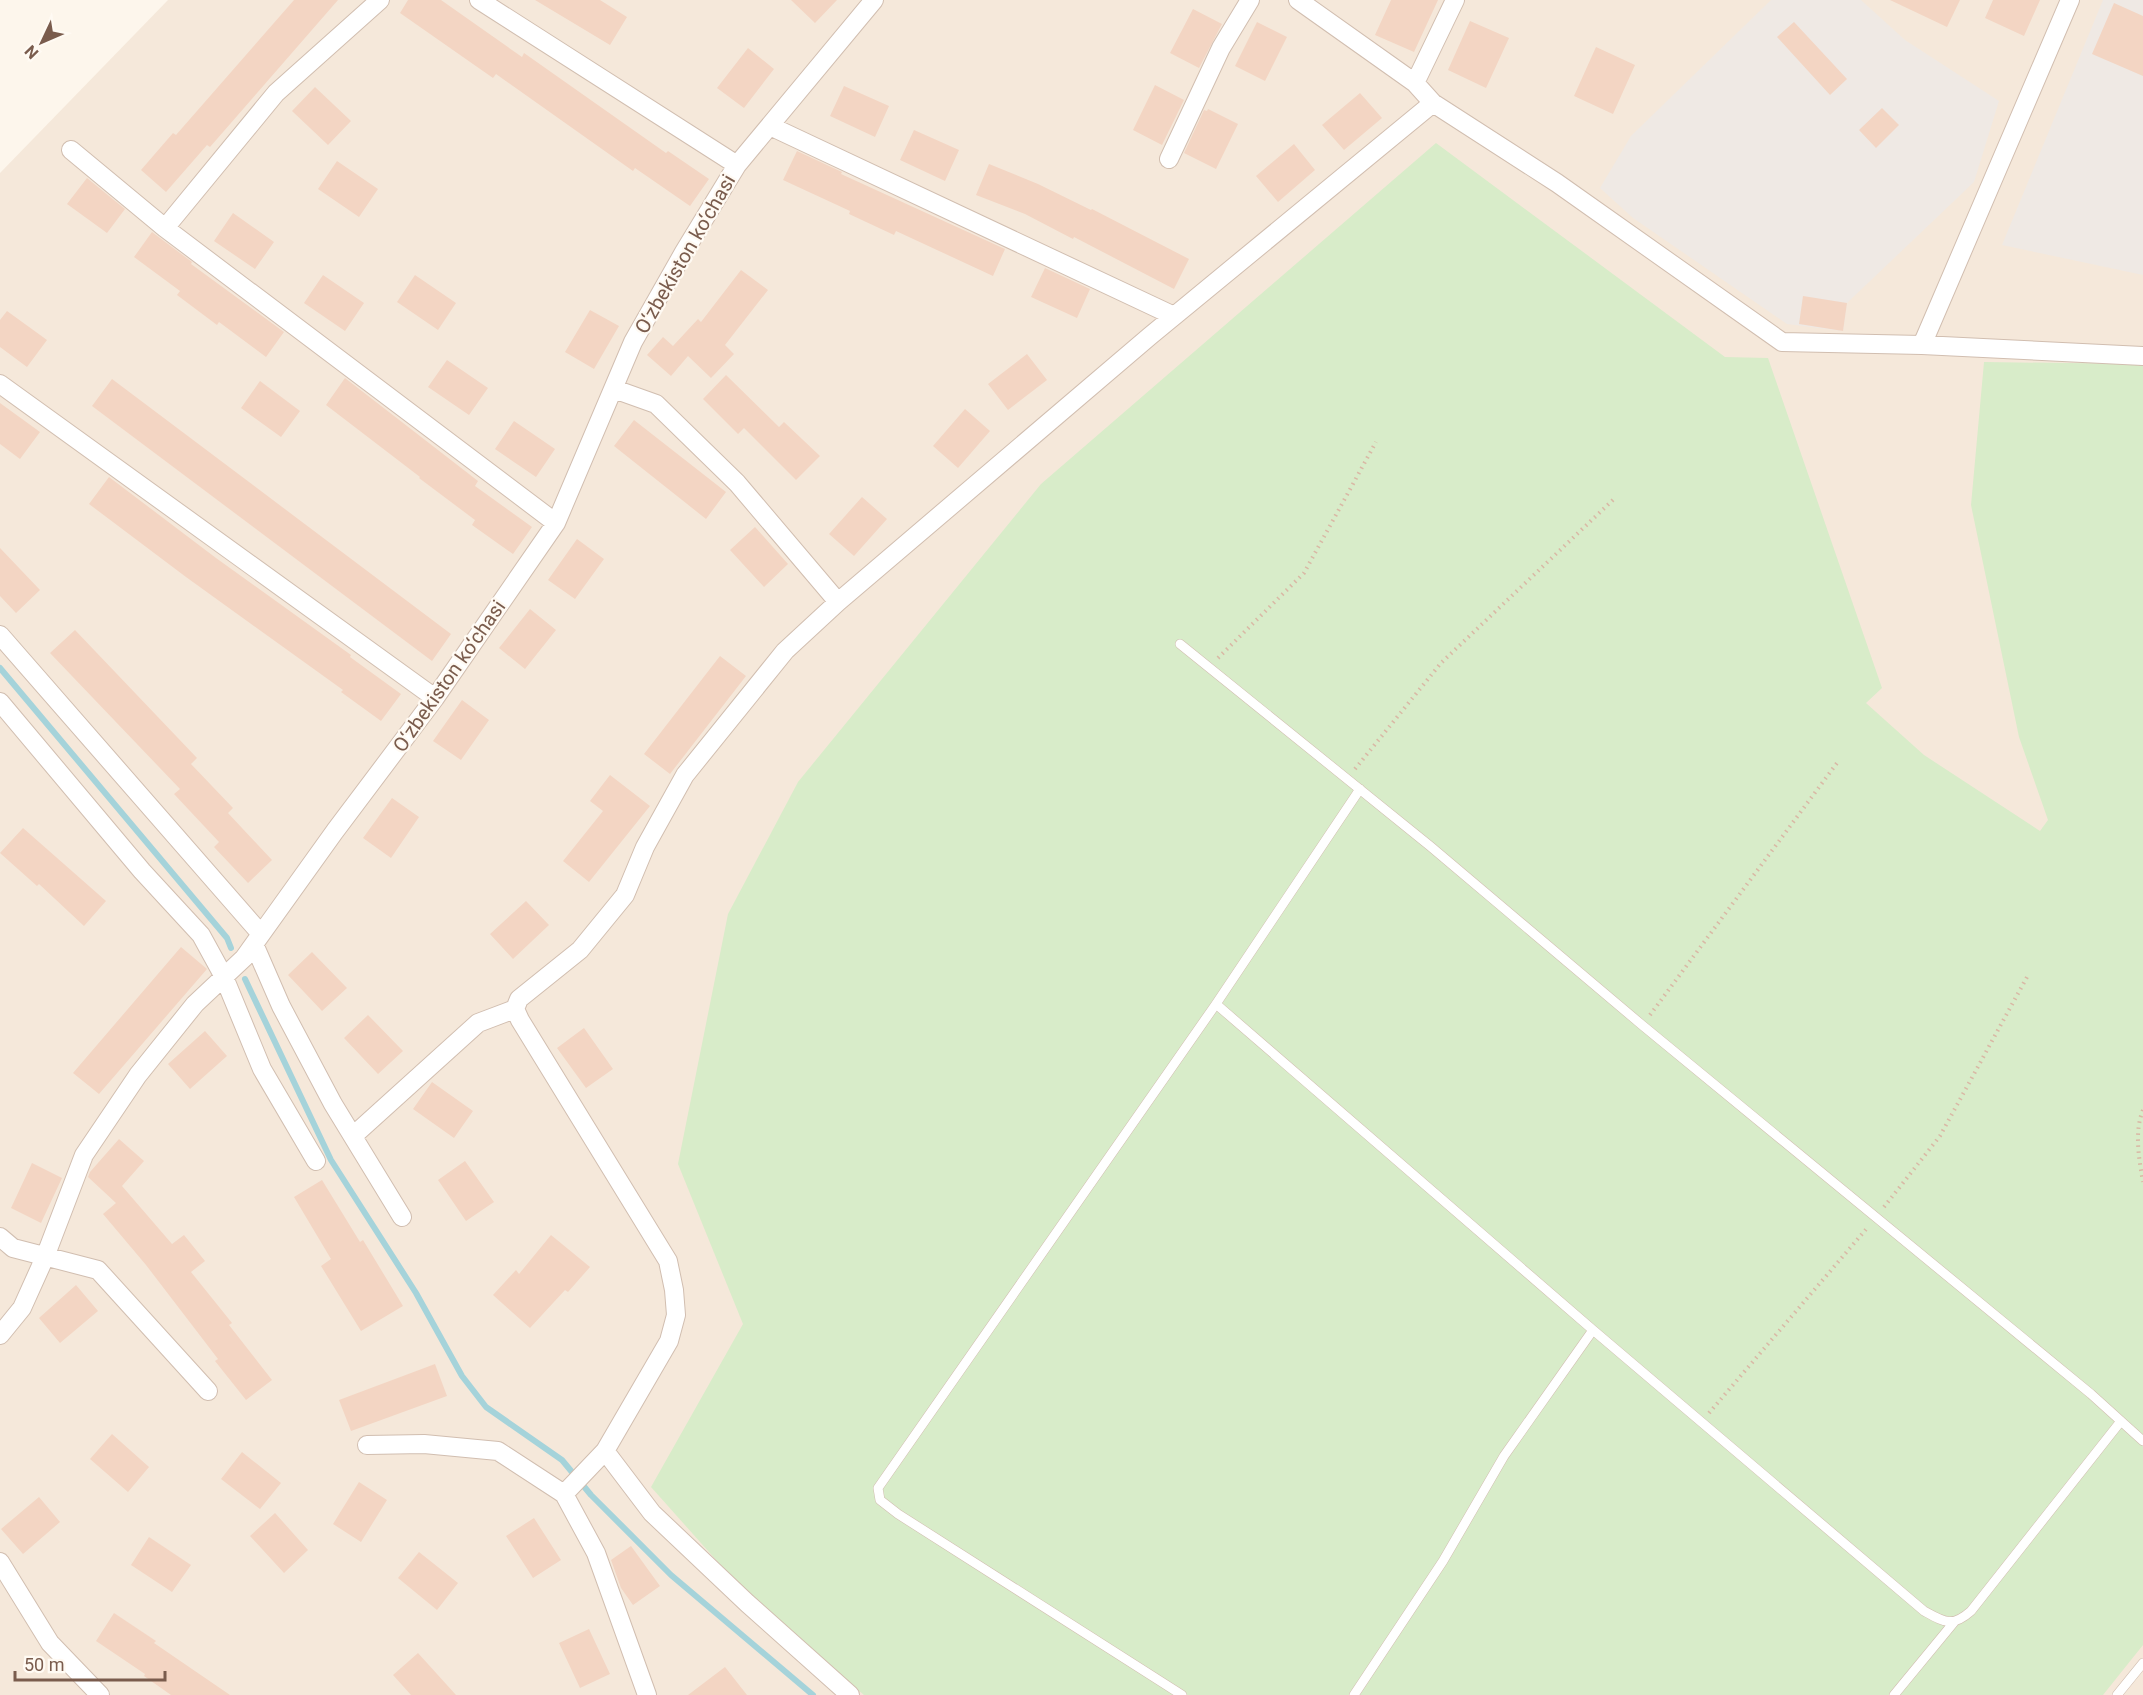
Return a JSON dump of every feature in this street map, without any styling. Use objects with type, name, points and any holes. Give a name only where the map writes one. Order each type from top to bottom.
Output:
[{"type":"street","points":[[165,228],[276,93],[380,0]]},
{"type":"street","points":[[479,0],[737,165]]},
{"type":"street","name":"O‘zbekiston ko‘chasi","points":[[0,1335],[22,1308],[45,1257],[84,1155],[138,1075],[195,1004],[244,958],[335,831],[435,698],[556,523],[633,342],[684,252],[737,165],[874,0]]},
{"type":"street","points":[[1169,159],[1221,48],[1250,0]]},
{"type":"street","points":[[1298,0],[1415,83],[1433,103],[1557,183],[1782,342],[1922,345],[2143,356]]},
{"type":"street","points":[[1415,83],[1455,0]]},
{"type":"street","points":[[1922,345],[2070,0]]},
{"type":"street","points":[[564,1494],[605,1451],[669,1341],[676,1315],[674,1290],[668,1261],[520,1020],[515,1009],[519,999],[580,950],[625,895],[645,847],[685,775],[785,651],[838,602],[1174,316],[1433,103]]},
{"type":"street","points":[[770,126],[1174,316]]},
{"type":"street","points":[[71,150],[165,228],[556,523]]},
{"type":"street","points":[[0,384],[435,698]]},
{"type":"street","points":[[614,389],[656,404],[737,483],[838,602]]},
{"type":"street","points":[[0,635],[258,939],[281,1006],[333,1104],[402,1217]]},
{"type":"street","points":[[0,702],[142,871],[201,935],[224,976],[262,1069],[316,1161]]},
{"type":"street","points":[[353,1136],[478,1023],[515,1009]]},
{"type":"street","points":[[0,1237],[13,1248],[98,1270],[208,1390]]},
{"type":"street","points":[[367,1445],[424,1444],[498,1451],[564,1494],[596,1552],[647,1695]]},
{"type":"street","points":[[605,1451],[652,1514],[850,1695]]},
{"type":"street","points":[[0,1563],[50,1642],[100,1695]]},
{"type":"lane","points":[[1179,644],[1430,846],[2143,1441]]},
{"type":"lane","points":[[1182,1695],[898,1514],[880,1500],[878,1488],[1216,1004],[1360,789]]},
{"type":"lane","points":[[1216,1004],[1593,1330],[1924,1611],[1944,1622],[1960,1621],[1971,1611],[2121,1421]]},
{"type":"lane","points":[[1354,1695],[1443,1562],[1504,1456],[1593,1330]]},
{"type":"lane","points":[[1894,1695],[1955,1621]]},
{"type":"lane","points":[[2117,1695],[2143,1663]]},
{"type":"path","points":[[1209,667],[1304,573],[1376,442]]},
{"type":"path","points":[[1347,779],[1441,663],[1615,498]]},
{"type":"path","points":[[1642,1025],[1837,763]]},
{"type":"path","points":[[2143,1110],[2140,1116],[2138,1150],[2143,1182]]},
{"type":"shaded area","points":[[168,0],[2143,0],[2143,1695],[0,1695],[0,173]]},
{"type":"shaded area","points":[[1771,0],[1861,0],[1905,40],[1999,101],[1974,182],[1847,303],[1843,331],[1787,324],[1633,218],[1600,188],[1631,136]]},
{"type":"shaded area","points":[[2103,0],[2143,0],[2143,275],[2002,245]]},
{"type":"green space","points":[[1436,143],[1725,357],[1768,358],[1882,688],[1866,703],[1924,755],[2040,831],[2048,820],[2019,737],[1971,505],[1984,362],[2143,364],[2143,1645],[2103,1695],[864,1695],[750,1598],[651,1487],[743,1324],[678,1164],[728,914],[798,782],[1041,484]]},
{"type":"building","points":[[294,0],[338,0],[210,147],[207,145],[166,192],[141,170],[173,133],[176,135]]},
{"type":"building","points":[[408,0],[441,0],[522,57],[524,53],[666,153],[668,151],[709,179],[690,206],[635,168],[633,171],[496,74],[493,78],[400,13]]},
{"type":"building","points":[[535,0],[600,0],[627,17],[610,45]]},
{"type":"building","points":[[791,0],[837,0],[815,23]]},
{"type":"building","points":[[1391,0],[1438,0],[1414,52],[1375,35]]},
{"type":"building","points":[[1890,0],[1960,0],[1947,27]]},
{"type":"building","points":[[1993,0],[2040,0],[2024,36],[1985,18]]},
{"type":"building","points":[[2114,3],[2143,16],[2143,76],[2092,54]]},
{"type":"building","points":[[1193,9],[1222,24],[1199,68],[1170,53]]},
{"type":"building","points":[[1470,21],[1509,38],[1486,88],[1448,70]]},
{"type":"building","points":[[1257,22],[1287,37],[1265,81],[1235,66]]},
{"type":"building","points":[[1794,22],[1847,79],[1830,95],[1777,37]]},
{"type":"building","points":[[1596,47],[1635,65],[1613,114],[1574,96]]},
{"type":"building","points":[[748,48],[774,69],[744,108],[717,88]]},
{"type":"building","points":[[1155,85],[1184,100],[1162,145],[1133,130]]},
{"type":"building","points":[[844,86],[889,106],[875,137],[830,116]]},
{"type":"building","points":[[315,87],[351,121],[328,145],[292,111]]},
{"type":"building","points":[[1360,93],[1382,118],[1344,150],[1322,125]]},
{"type":"building","points":[[1882,108],[1899,125],[1876,148],[1859,130]]},
{"type":"building","points":[[1208,109],[1238,124],[1216,169],[1184,153],[1204,110]]},
{"type":"building","points":[[914,130],[959,150],[945,181],[900,160]]},
{"type":"building","points":[[1294,144],[1315,170],[1278,202],[1256,176]]},
{"type":"building","points":[[797,151],[842,172],[841,174],[1005,249],[993,276],[896,231],[894,235],[849,214],[850,211],[783,180]]},
{"type":"building","points":[[337,161],[378,189],[359,217],[318,189]]},
{"type":"building","points":[[989,164],[1092,209],[1189,259],[1174,289],[1074,237],[1073,239],[1025,214],[976,195]]},
{"type":"building","points":[[87,178],[125,209],[107,233],[67,204]]},
{"type":"building","points":[[233,213],[274,242],[255,269],[214,241]]},
{"type":"building","points":[[152,232],[192,262],[191,264],[284,332],[266,357],[219,322],[217,325],[177,295],[180,291],[134,257]]},
{"type":"building","points":[[1045,268],[1090,289],[1077,318],[1031,297]]},
{"type":"building","points":[[741,270],[768,290],[725,345],[734,354],[711,378],[688,356],[671,376],[647,355],[663,337],[673,346],[698,319],[701,322]]},
{"type":"building","points":[[323,275],[364,303],[345,331],[304,303]]},
{"type":"building","points":[[415,275],[456,303],[438,330],[397,302]]},
{"type":"building","points":[[1803,296],[1847,303],[1843,331],[1799,324]]},
{"type":"building","points":[[590,310],[619,326],[594,369],[565,352]]},
{"type":"building","points":[[7,311],[47,340],[27,367],[0,347],[0,320]]},
{"type":"building","points":[[1027,354],[1047,380],[1008,410],[988,384]]},
{"type":"building","points":[[447,360],[488,388],[469,415],[428,387]]},
{"type":"building","points":[[726,375],[779,427],[784,422],[820,456],[796,480],[744,428],[738,434],[703,399]]},
{"type":"building","points":[[345,378],[478,481],[475,486],[532,527],[513,554],[472,525],[475,520],[326,405]]},
{"type":"building","points":[[112,379],[451,634],[432,661],[92,406]]},
{"type":"building","points":[[260,381],[300,411],[281,437],[241,408]]},
{"type":"building","points":[[0,403],[40,432],[20,459],[0,444]]},
{"type":"building","points":[[965,409],[990,431],[958,468],[933,446]]},
{"type":"building","points":[[634,420],[726,492],[706,519],[614,446]]},
{"type":"building","points":[[514,421],[555,449],[536,477],[495,449]]},
{"type":"building","points":[[109,477],[401,694],[381,721],[341,692],[343,690],[89,504]]},
{"type":"building","points":[[862,497],[887,519],[854,556],[829,534]]},
{"type":"building","points":[[755,527],[788,564],[764,587],[730,550]]},
{"type":"building","points":[[577,539],[604,559],[575,599],[548,580]]},
{"type":"building","points":[[0,548],[40,590],[16,613],[0,596]]},
{"type":"building","points":[[530,609],[556,630],[525,669],[499,648]]},
{"type":"building","points":[[75,630],[197,758],[191,764],[233,808],[228,813],[272,860],[248,883],[214,847],[219,842],[174,794],[180,789],[50,653]]},
{"type":"building","points":[[720,656],[746,676],[670,774],[644,754]]},
{"type":"building","points":[[462,700],[489,720],[461,760],[433,741]]},
{"type":"building","points":[[610,775],[650,806],[589,882],[563,861],[603,811],[590,801]]},
{"type":"building","points":[[392,798],[419,817],[391,858],[363,838]]},
{"type":"building","points":[[23,828],[106,901],[84,926],[39,884],[37,886],[0,853]]},
{"type":"building","points":[[526,901],[549,925],[513,959],[490,934]]},
{"type":"building","points":[[181,947],[207,969],[99,1094],[73,1073]]},
{"type":"building","points":[[312,952],[347,988],[322,1011],[288,975]]},
{"type":"building","points":[[368,1015],[403,1051],[378,1074],[344,1038]]},
{"type":"building","points":[[584,1028],[613,1069],[586,1088],[557,1048]]},
{"type":"building","points":[[205,1031],[227,1056],[190,1089],[168,1064]]},
{"type":"building","points":[[432,1082],[473,1111],[454,1138],[413,1109]]},
{"type":"building","points":[[119,1139],[144,1161],[122,1186],[172,1244],[184,1235],[205,1261],[191,1272],[232,1323],[229,1325],[272,1380],[246,1400],[215,1361],[218,1359],[146,1265],[103,1214],[116,1203],[88,1177]]},
{"type":"building","points":[[465,1161],[494,1202],[466,1221],[438,1180]]},
{"type":"building","points":[[32,1163],[62,1178],[41,1223],[11,1208]]},
{"type":"building","points":[[322,1180],[360,1242],[363,1240],[403,1306],[361,1331],[321,1266],[331,1259],[294,1197]]},
{"type":"building","points":[[551,1235],[590,1267],[568,1292],[565,1290],[530,1328],[493,1295],[516,1270],[519,1274]]},
{"type":"building","points":[[76,1285],[98,1311],[60,1343],[39,1318]]},
{"type":"building","points":[[435,1364],[447,1396],[351,1431],[339,1400]]},
{"type":"building","points":[[112,1434],[149,1467],[128,1492],[90,1459]]},
{"type":"building","points":[[242,1452],[281,1483],[260,1509],[221,1479]]},
{"type":"building","points":[[359,1482],[387,1500],[361,1542],[333,1524]]},
{"type":"building","points":[[39,1497],[60,1522],[23,1554],[1,1529]]},
{"type":"building","points":[[275,1513],[308,1550],[284,1573],[250,1536]]},
{"type":"building","points":[[534,1518],[561,1560],[533,1578],[506,1536]]},
{"type":"building","points":[[149,1537],[191,1565],[172,1592],[131,1565]]},
{"type":"building","points":[[631,1546],[660,1586],[633,1605],[621,1588],[611,1560]]},
{"type":"building","points":[[419,1552],[458,1583],[437,1610],[398,1578]]},
{"type":"building","points":[[114,1613],[230,1695],[171,1695],[144,1676],[145,1674],[96,1641]]},
{"type":"building","points":[[589,1629],[610,1674],[580,1688],[559,1643]]},
{"type":"building","points":[[418,1653],[456,1695],[411,1695],[393,1675]]},
{"type":"building","points":[[725,1667],[747,1695],[688,1695]]},
{"type":"waterway","points":[[0,668],[227,938],[231,948]]},
{"type":"waterway","points":[[245,979],[331,1160],[416,1293],[462,1376],[486,1407],[562,1460],[591,1495],[671,1575],[813,1695]]}]
